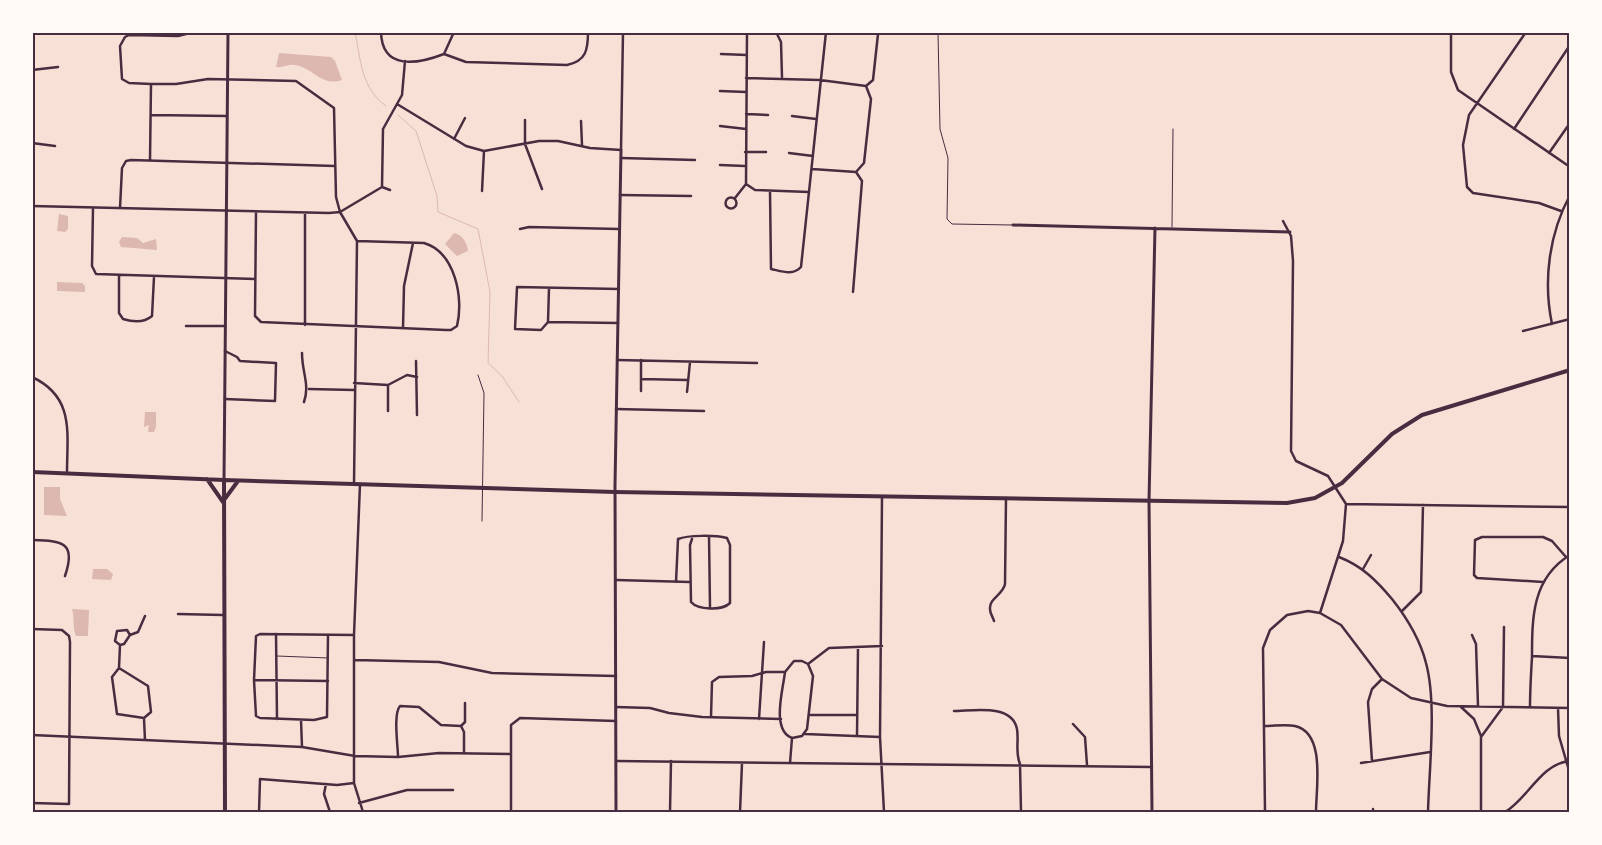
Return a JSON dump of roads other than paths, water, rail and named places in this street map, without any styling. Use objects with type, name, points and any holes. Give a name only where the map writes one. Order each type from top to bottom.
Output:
[{"type":"main road","points":[[32,472],[238,481],[615,492],[1288,503],[1315,498],[1335,488],[1353,475],[1392,434],[1422,415],[1570,370]]},
{"type":"main road","points":[[207,479],[224,502]]},
{"type":"main road","points":[[224,480],[223,745],[225,812]]},
{"type":"main road","points":[[224,502],[238,481]]},
{"type":"street","points":[[194,32],[178,36],[129,35],[124,37],[120,46],[120,74],[125,82],[176,84],[228,79],[296,82],[334,108],[335,192],[340,212],[357,241],[354,484]]},
{"type":"street","points":[[224,480],[228,32]]},
{"type":"street","points":[[381,32],[383,49],[387,55],[405,61],[420,61],[444,54],[466,62],[567,65],[579,62],[584,57],[588,47],[588,32]]},
{"type":"street","points":[[444,54],[454,32]]},
{"type":"street","points":[[616,812],[615,492],[623,32]]},
{"type":"street","points":[[734,199],[727,199],[725,204],[727,207],[735,207],[734,199],[746,184],[747,32]]},
{"type":"street","points":[[776,32],[781,42],[782,78]]},
{"type":"street","points":[[770,191],[771,269],[797,271],[801,267],[826,32]]},
{"type":"street","points":[[1451,32],[1452,79],[1458,90],[1570,167]]},
{"type":"street","points":[[1526,32],[1469,115],[1464,135],[1467,187],[1473,193],[1539,203],[1561,211]]},
{"type":"street","points":[[746,78],[820,80],[866,86],[873,80],[878,34]]},
{"type":"street","points":[[1514,129],[1570,45]]},
{"type":"street","points":[[720,54],[747,55]]},
{"type":"street","points":[[382,187],[383,129],[402,95],[405,61]]},
{"type":"street","points":[[32,70],[58,66]]},
{"type":"street","points":[[150,160],[151,84]]},
{"type":"street","points":[[856,172],[864,163],[871,99],[866,86]]},
{"type":"street","points":[[720,91],[746,92]]},
{"type":"street","points":[[397,104],[466,146],[484,151],[558,141],[590,148],[621,150]]},
{"type":"street","points":[[746,114],[768,115]]},
{"type":"street","points":[[151,115],[227,116]]},
{"type":"street","points":[[792,116],[816,118]]},
{"type":"street","points":[[454,139],[465,118]]},
{"type":"street","points":[[524,120],[525,144],[542,189]]},
{"type":"street","points":[[581,122],[582,145]]},
{"type":"street","points":[[1549,153],[1570,123]]},
{"type":"street","points":[[720,126],[746,129]]},
{"type":"street","points":[[32,143],[55,146]]},
{"type":"street","points":[[482,191],[484,151]]},
{"type":"street","points":[[745,152],[766,152]]},
{"type":"street","points":[[789,153],[813,156]]},
{"type":"street","points":[[621,158],[695,160]]},
{"type":"street","points":[[120,208],[123,164],[131,160],[335,166]]},
{"type":"street","points":[[720,164],[745,166]]},
{"type":"street","points":[[812,169],[856,172]]},
{"type":"street","points":[[853,292],[862,181],[856,172]]},
{"type":"street","points":[[746,184],[755,190],[809,192]]},
{"type":"street","points":[[382,187],[390,190]]},
{"type":"street","points":[[32,206],[305,213],[340,212],[382,187]]},
{"type":"street","points":[[620,195],[691,196]]},
{"type":"street","points":[[1552,324],[1548,286],[1556,223],[1570,195]]},
{"type":"street","points":[[93,208],[92,266],[96,274],[154,278],[256,279]]},
{"type":"street","points":[[256,212],[256,316],[258,320],[266,323],[455,329],[458,323],[458,291],[448,261],[436,249],[430,245],[413,242],[357,241]]},
{"type":"street","points":[[305,213],[305,324]]},
{"type":"street","points":[[1283,221],[1290,232],[1293,262],[1291,451],[1296,461],[1325,473],[1346,504],[1344,534],[1339,557],[1320,613]]},
{"type":"street","points":[[1013,225],[1271,230],[1290,232]]},
{"type":"street","points":[[520,229],[530,227],[619,229]]},
{"type":"street","points":[[1152,812],[1149,501],[1155,228]]},
{"type":"street","points":[[403,328],[404,286],[413,242]]},
{"type":"street","points":[[119,276],[121,317],[127,321],[144,321],[153,314],[154,278]]},
{"type":"street","points":[[549,288],[548,322],[540,330],[515,329],[517,288],[549,288],[619,289]]},
{"type":"street","points":[[1523,330],[1570,320]]},
{"type":"street","points":[[548,322],[618,323]]},
{"type":"street","points":[[186,326],[225,326]]},
{"type":"street","points":[[32,328],[32,348]]},
{"type":"street","points":[[224,399],[275,401],[276,363],[240,361],[237,356],[225,351]]},
{"type":"street","points":[[302,353],[302,369],[309,389],[304,402]]},
{"type":"street","points":[[617,360],[757,363]]},
{"type":"street","points":[[641,360],[641,391]]},
{"type":"street","points":[[416,361],[417,414]]},
{"type":"street","points":[[687,392],[690,361]]},
{"type":"street","points":[[354,383],[388,384],[407,375],[417,377]]},
{"type":"street","points":[[32,377],[52,390],[64,405],[68,426],[67,473]]},
{"type":"street","points":[[641,378],[687,380]]},
{"type":"street","points":[[388,384],[388,412]]},
{"type":"street","points":[[309,389],[354,390]]},
{"type":"street","points":[[616,409],[704,411]]},
{"type":"street","points":[[360,484],[354,635],[354,783],[363,812]]},
{"type":"street","points":[[882,496],[880,763],[883,773],[884,812]]},
{"type":"street","points":[[994,621],[990,607],[991,602],[1004,591],[1005,584],[1006,498]]},
{"type":"street","points":[[1346,504],[1570,507]]},
{"type":"street","points":[[1402,611],[1421,592],[1423,505]]},
{"type":"street","points":[[676,582],[676,541],[680,538],[692,539],[698,536],[724,536],[730,545],[730,591],[728,605],[698,608],[692,604],[690,600],[690,545],[692,539]]},
{"type":"street","points":[[710,536],[710,607]]},
{"type":"street","points":[[1542,582],[1477,578],[1474,575],[1475,540],[1482,537],[1542,537],[1552,540],[1566,557]]},
{"type":"street","points":[[32,540],[64,543],[69,552],[69,564],[65,576]]},
{"type":"street","points":[[1530,707],[1531,624],[1542,582],[1570,555]]},
{"type":"street","points":[[1363,569],[1371,556]]},
{"type":"street","points":[[1339,557],[1363,569],[1383,588],[1402,611],[1423,651],[1427,664],[1431,704],[1428,812]]},
{"type":"street","points":[[616,580],[690,582]]},
{"type":"street","points":[[1265,812],[1263,648],[1265,639],[1277,622],[1287,615],[1308,611],[1320,613],[1341,625],[1382,679],[1411,698],[1431,704],[1461,707],[1570,708]]},
{"type":"street","points":[[178,614],[223,616]]},
{"type":"street","points":[[120,645],[124,644],[130,635],[138,632],[145,616]]},
{"type":"street","points":[[1481,737],[1503,706],[1504,627]]},
{"type":"street","points":[[32,629],[66,632],[70,642],[69,804],[32,803]]},
{"type":"street","points":[[120,645],[115,641],[117,631],[126,630],[130,635]]},
{"type":"street","points":[[328,635],[327,717],[320,720],[301,720],[260,718],[256,716],[254,680],[256,636],[260,634],[354,635]]},
{"type":"street","points":[[276,634],[277,719]]},
{"type":"street","points":[[1472,635],[1476,644],[1478,706]]},
{"type":"street","points":[[759,719],[764,642]]},
{"type":"street","points":[[120,645],[119,668],[112,677],[116,714],[144,718]]},
{"type":"street","points":[[808,664],[829,648],[882,646]]},
{"type":"street","points":[[857,736],[858,647]]},
{"type":"street","points":[[1532,656],[1570,658]]},
{"type":"street","points":[[355,660],[440,662],[492,673],[616,676]]},
{"type":"street","points":[[805,734],[813,676],[808,664],[802,660],[794,661],[785,672],[780,719],[784,733],[792,738],[805,734],[880,737]]},
{"type":"street","points":[[119,668],[148,686],[150,712],[144,718]]},
{"type":"street","points":[[711,718],[712,682],[719,677],[785,672]]},
{"type":"street","points":[[1372,761],[1368,702],[1372,689],[1382,679]]},
{"type":"street","points":[[254,680],[328,681]]},
{"type":"street","points":[[461,726],[465,722],[465,703]]},
{"type":"street","points":[[398,757],[397,708],[400,706],[419,707],[441,725],[461,726]]},
{"type":"street","points":[[616,707],[650,708],[669,713],[711,718],[780,719]]},
{"type":"street","points":[[1461,707],[1474,719],[1481,737],[1481,812]]},
{"type":"street","points":[[1558,708],[1558,732],[1568,761],[1570,774]]},
{"type":"street","points":[[954,711],[994,711],[1008,715],[1017,728],[1021,812]]},
{"type":"street","points":[[809,715],[857,715]]},
{"type":"street","points":[[144,718],[146,740]]},
{"type":"street","points":[[510,812],[511,725],[514,720],[520,718],[616,721]]},
{"type":"street","points":[[301,720],[302,747]]},
{"type":"street","points":[[1073,724],[1085,737],[1087,765]]},
{"type":"street","points":[[461,726],[464,732],[464,753]]},
{"type":"street","points":[[1264,726],[1294,726],[1309,733],[1314,741],[1316,752],[1316,812]]},
{"type":"street","points":[[32,735],[223,745],[302,747],[355,756],[398,757],[464,753],[510,754]]},
{"type":"street","points":[[790,763],[792,738]]},
{"type":"street","points":[[1361,763],[1430,752]]},
{"type":"street","points":[[616,761],[1020,764],[1152,767]]},
{"type":"street","points":[[670,812],[671,761]]},
{"type":"street","points":[[1505,812],[1514,807],[1546,772],[1568,761]]},
{"type":"street","points":[[740,812],[742,762]]},
{"type":"street","points":[[259,812],[260,779],[326,784],[354,783]]},
{"type":"street","points":[[326,784],[324,794],[330,812]]},
{"type":"street","points":[[359,803],[407,790],[454,790]]},
{"type":"lane","points":[[938,32],[940,129],[948,158],[947,219],[952,224],[1013,225]]},
{"type":"lane","points":[[1172,228],[1173,129]]},
{"type":"lane","points":[[478,375],[483,385],[484,394],[482,521]]},
{"type":"lane","points":[[276,656],[328,658]]},
{"type":"waterway","points":[[355,32],[363,73],[371,91],[386,106]]},
{"type":"waterway","points":[[398,115],[416,131],[437,196],[438,212],[478,229],[490,292],[488,363],[502,376],[519,402]]}]
